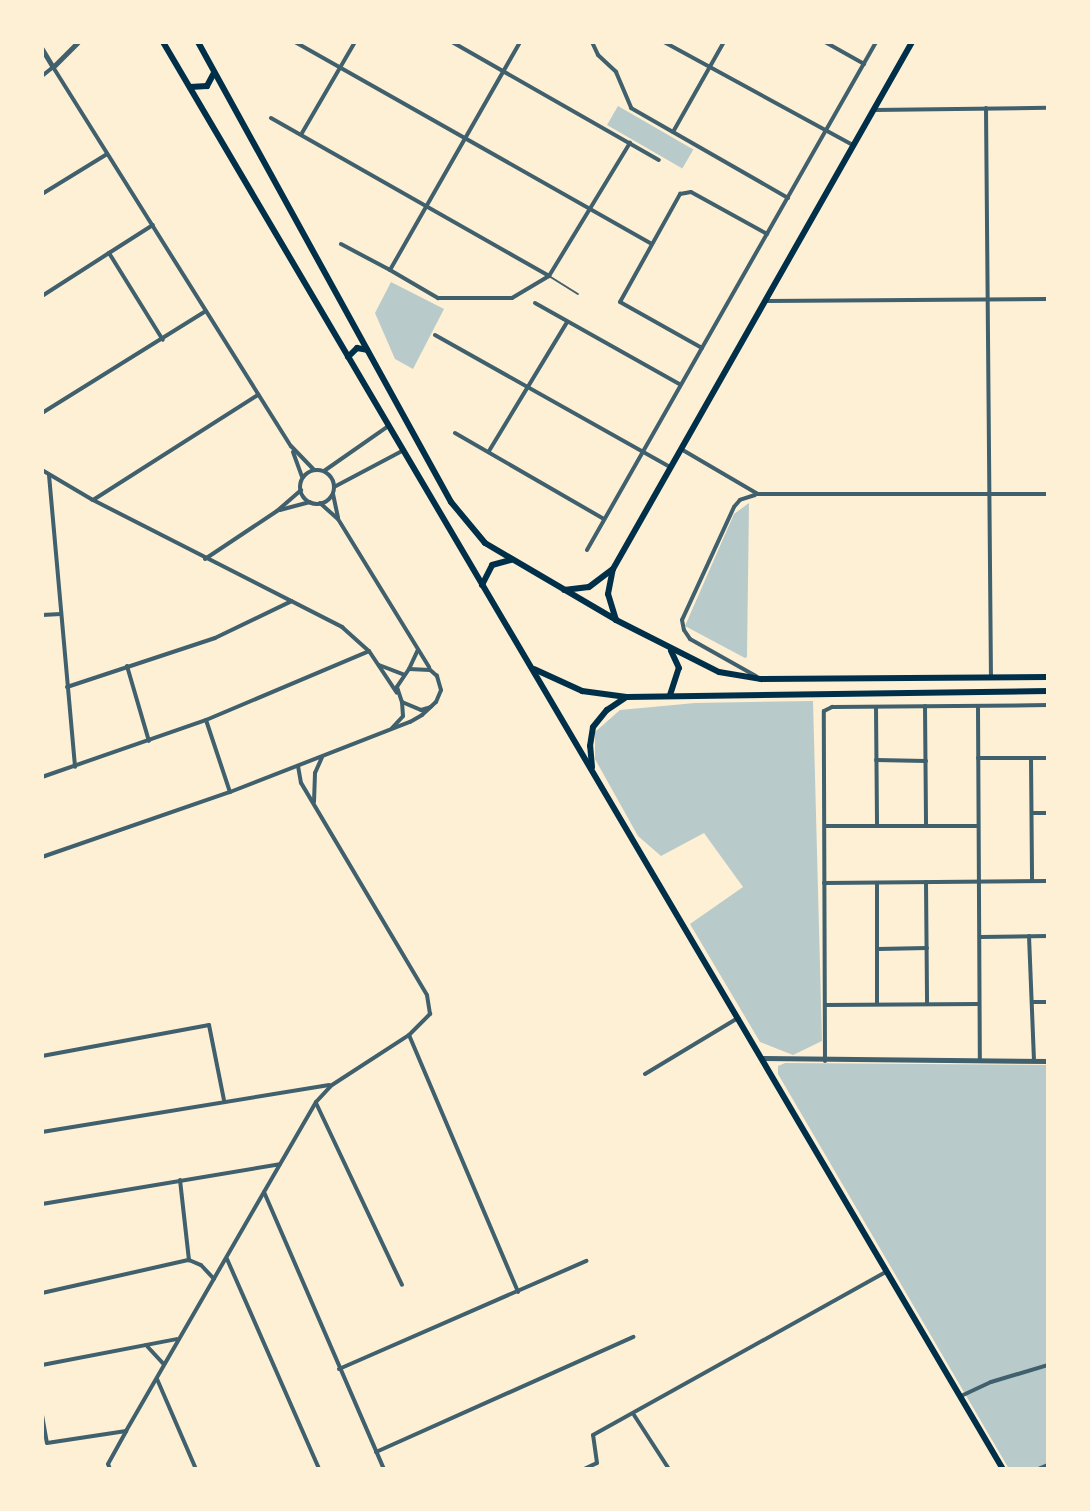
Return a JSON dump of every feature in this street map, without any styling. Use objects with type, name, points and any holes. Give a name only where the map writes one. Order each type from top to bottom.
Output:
[{"type":"main road","points":[[163,42],[387,427],[740,1017],[1003,1469]]},
{"type":"main road","points":[[198,42],[459,515],[485,543],[616,620],[719,672],[761,679],[1048,677]]},
{"type":"main road","points":[[616,620],[608,594],[613,569],[912,42]]},
{"type":"main road","points":[[190,87],[207,86],[214,73]]},
{"type":"main road","points":[[348,359],[353,349],[367,350]]},
{"type":"main road","points":[[482,585],[492,565],[511,560]]},
{"type":"main road","points":[[563,590],[583,590],[613,569]]},
{"type":"main road","points":[[670,649],[679,668],[670,695]]},
{"type":"main road","points":[[531,667],[572,688],[627,697],[1048,691]]},
{"type":"main road","points":[[791,693],[792,679]]},
{"type":"main road","points":[[811,679],[808,686],[813,693]]},
{"type":"main road","points":[[593,771],[590,746],[593,727],[607,710],[627,697]]},
{"type":"street","points":[[42,76],[78,42]]},
{"type":"street","points":[[295,42],[652,244]]},
{"type":"street","points":[[302,133],[355,42]]},
{"type":"street","points":[[452,42],[659,160]]},
{"type":"street","points":[[390,270],[520,42]]},
{"type":"street","points":[[592,42],[598,55],[616,72],[631,108],[788,198]]},
{"type":"street","points":[[664,42],[853,145]]},
{"type":"street","points":[[673,132],[724,42]]},
{"type":"street","points":[[825,42],[864,64]]},
{"type":"street","points":[[587,550],[876,42]]},
{"type":"street","points":[[42,49],[291,446],[314,470],[329,475],[338,519]]},
{"type":"street","points":[[986,108],[991,678]]},
{"type":"street","points":[[874,110],[1048,108]]},
{"type":"street","points":[[271,118],[549,276]]},
{"type":"street","points":[[341,244],[442,298],[505,300],[549,276],[630,143]]},
{"type":"street","points":[[42,194],[107,154]]},
{"type":"street","points":[[702,348],[621,303],[680,194],[687,191],[767,234]]},
{"type":"street","points":[[42,296],[153,225]]},
{"type":"street","points":[[109,253],[163,340]]},
{"type":"street","points":[[766,301],[1048,299]]},
{"type":"street","points":[[535,303],[681,385]]},
{"type":"street","points":[[42,413],[206,311]]},
{"type":"street","points":[[489,451],[567,322]]},
{"type":"street","points":[[435,335],[670,467]]},
{"type":"street","points":[[93,500],[258,395]]},
{"type":"street","points":[[324,471],[387,427]]},
{"type":"street","points":[[455,433],[604,519]]},
{"type":"street","points":[[291,446],[302,479],[301,490],[310,502]]},
{"type":"street","points":[[681,449],[758,494]]},
{"type":"street","points":[[320,503],[334,490],[402,451]]},
{"type":"street","points":[[42,470],[205,559],[342,627],[369,651],[402,702],[403,716],[390,730]]},
{"type":"street","points":[[302,479],[314,470]]},
{"type":"street","points":[[49,474],[75,767]]},
{"type":"street","points":[[205,559],[277,511],[301,490]]},
{"type":"street","points":[[761,679],[690,639],[682,620],[740,500],[758,494],[1048,494]]},
{"type":"street","points":[[42,857],[298,766],[416,719],[431,707],[441,690],[437,676],[430,670],[338,519],[320,503],[310,502],[277,511]]},
{"type":"street","points":[[67,687],[233,631],[292,601]]},
{"type":"street","points":[[42,615],[61,614]]},
{"type":"street","points":[[398,694],[403,674],[409,669],[418,650]]},
{"type":"street","points":[[42,777],[206,720],[369,651]]},
{"type":"street","points":[[377,663],[391,672],[403,674]]},
{"type":"street","points":[[127,666],[149,741]]},
{"type":"street","points":[[409,669],[430,670]]},
{"type":"street","points":[[402,702],[421,710],[431,707]]},
{"type":"street","points":[[825,1061],[824,711],[832,707],[1048,705]]},
{"type":"street","points":[[925,706],[926,826]]},
{"type":"street","points":[[978,706],[980,1062]]},
{"type":"street","points":[[876,707],[877,826]]},
{"type":"street","points":[[206,720],[230,792]]},
{"type":"street","points":[[316,809],[313,781],[323,755]]},
{"type":"street","points":[[978,758],[1048,758]]},
{"type":"street","points":[[1031,758],[1032,881]]},
{"type":"street","points":[[876,760],[926,761]]},
{"type":"street","points":[[110,1469],[108,1464],[126,1431],[316,1102],[332,1085],[409,1035],[428,1019],[430,1002],[299,779],[298,766]]},
{"type":"street","points":[[1032,813],[1048,813]]},
{"type":"street","points":[[826,826],[978,826]]},
{"type":"street","points":[[824,883],[1048,881]]},
{"type":"street","points":[[877,882],[877,1004]]},
{"type":"street","points":[[926,882],[927,1004]]},
{"type":"street","points":[[1029,936],[1034,1061]]},
{"type":"street","points":[[980,937],[1048,936]]},
{"type":"street","points":[[877,949],[927,948]]},
{"type":"street","points":[[1032,1002],[1048,1002]]},
{"type":"street","points":[[824,1005],[979,1004]]},
{"type":"street","points":[[645,1074],[740,1017]]},
{"type":"street","points":[[42,1056],[209,1025],[224,1100]]},
{"type":"street","points":[[409,1035],[518,1292]]},
{"type":"street","points":[[763,1058],[1048,1061]]},
{"type":"street","points":[[42,1132],[224,1100],[332,1085]]},
{"type":"street","points":[[316,1102],[402,1285]]},
{"type":"street","points":[[42,1204],[280,1164]]},
{"type":"street","points":[[180,1180],[189,1260]]},
{"type":"street","points":[[264,1192],[384,1469]]},
{"type":"street","points":[[226,1258],[319,1469]]},
{"type":"street","points":[[42,1293],[189,1260],[201,1265],[214,1279]]},
{"type":"street","points":[[339,1369],[586,1261]]},
{"type":"street","points":[[584,1469],[597,1463],[593,1435],[634,1415],[888,1271]]},
{"type":"street","points":[[376,1452],[633,1337]]},
{"type":"street","points":[[42,1365],[178,1339]]},
{"type":"street","points":[[146,1345],[164,1365]]},
{"type":"street","points":[[961,1396],[991,1382],[1048,1365]]},
{"type":"street","points":[[157,1379],[196,1469]]},
{"type":"street","points":[[42,1415],[47,1443],[126,1431]]},
{"type":"street","points":[[634,1415],[669,1469]]},
{"type":"street","points":[[1038,1469],[1048,1465]]},
{"type":"lane","points":[[549,276],[578,294]]},
{"type":"shaded area","points":[[618,106],[693,150],[682,169],[607,125]]},
{"type":"shaded area","points":[[391,282],[444,309],[413,369],[395,359],[375,313]]},
{"type":"shaded area","points":[[749,503],[745,658],[685,626],[734,514]]},
{"type":"shaded area","points":[[813,701],[822,1041],[793,1055],[760,1042],[690,924],[743,887],[704,833],[661,856],[638,836],[595,759],[595,732],[620,710],[695,703]]},
{"type":"shaded area","points":[[785,1063],[1048,1065],[1048,1469],[1009,1469],[778,1074],[778,1066]]}]
